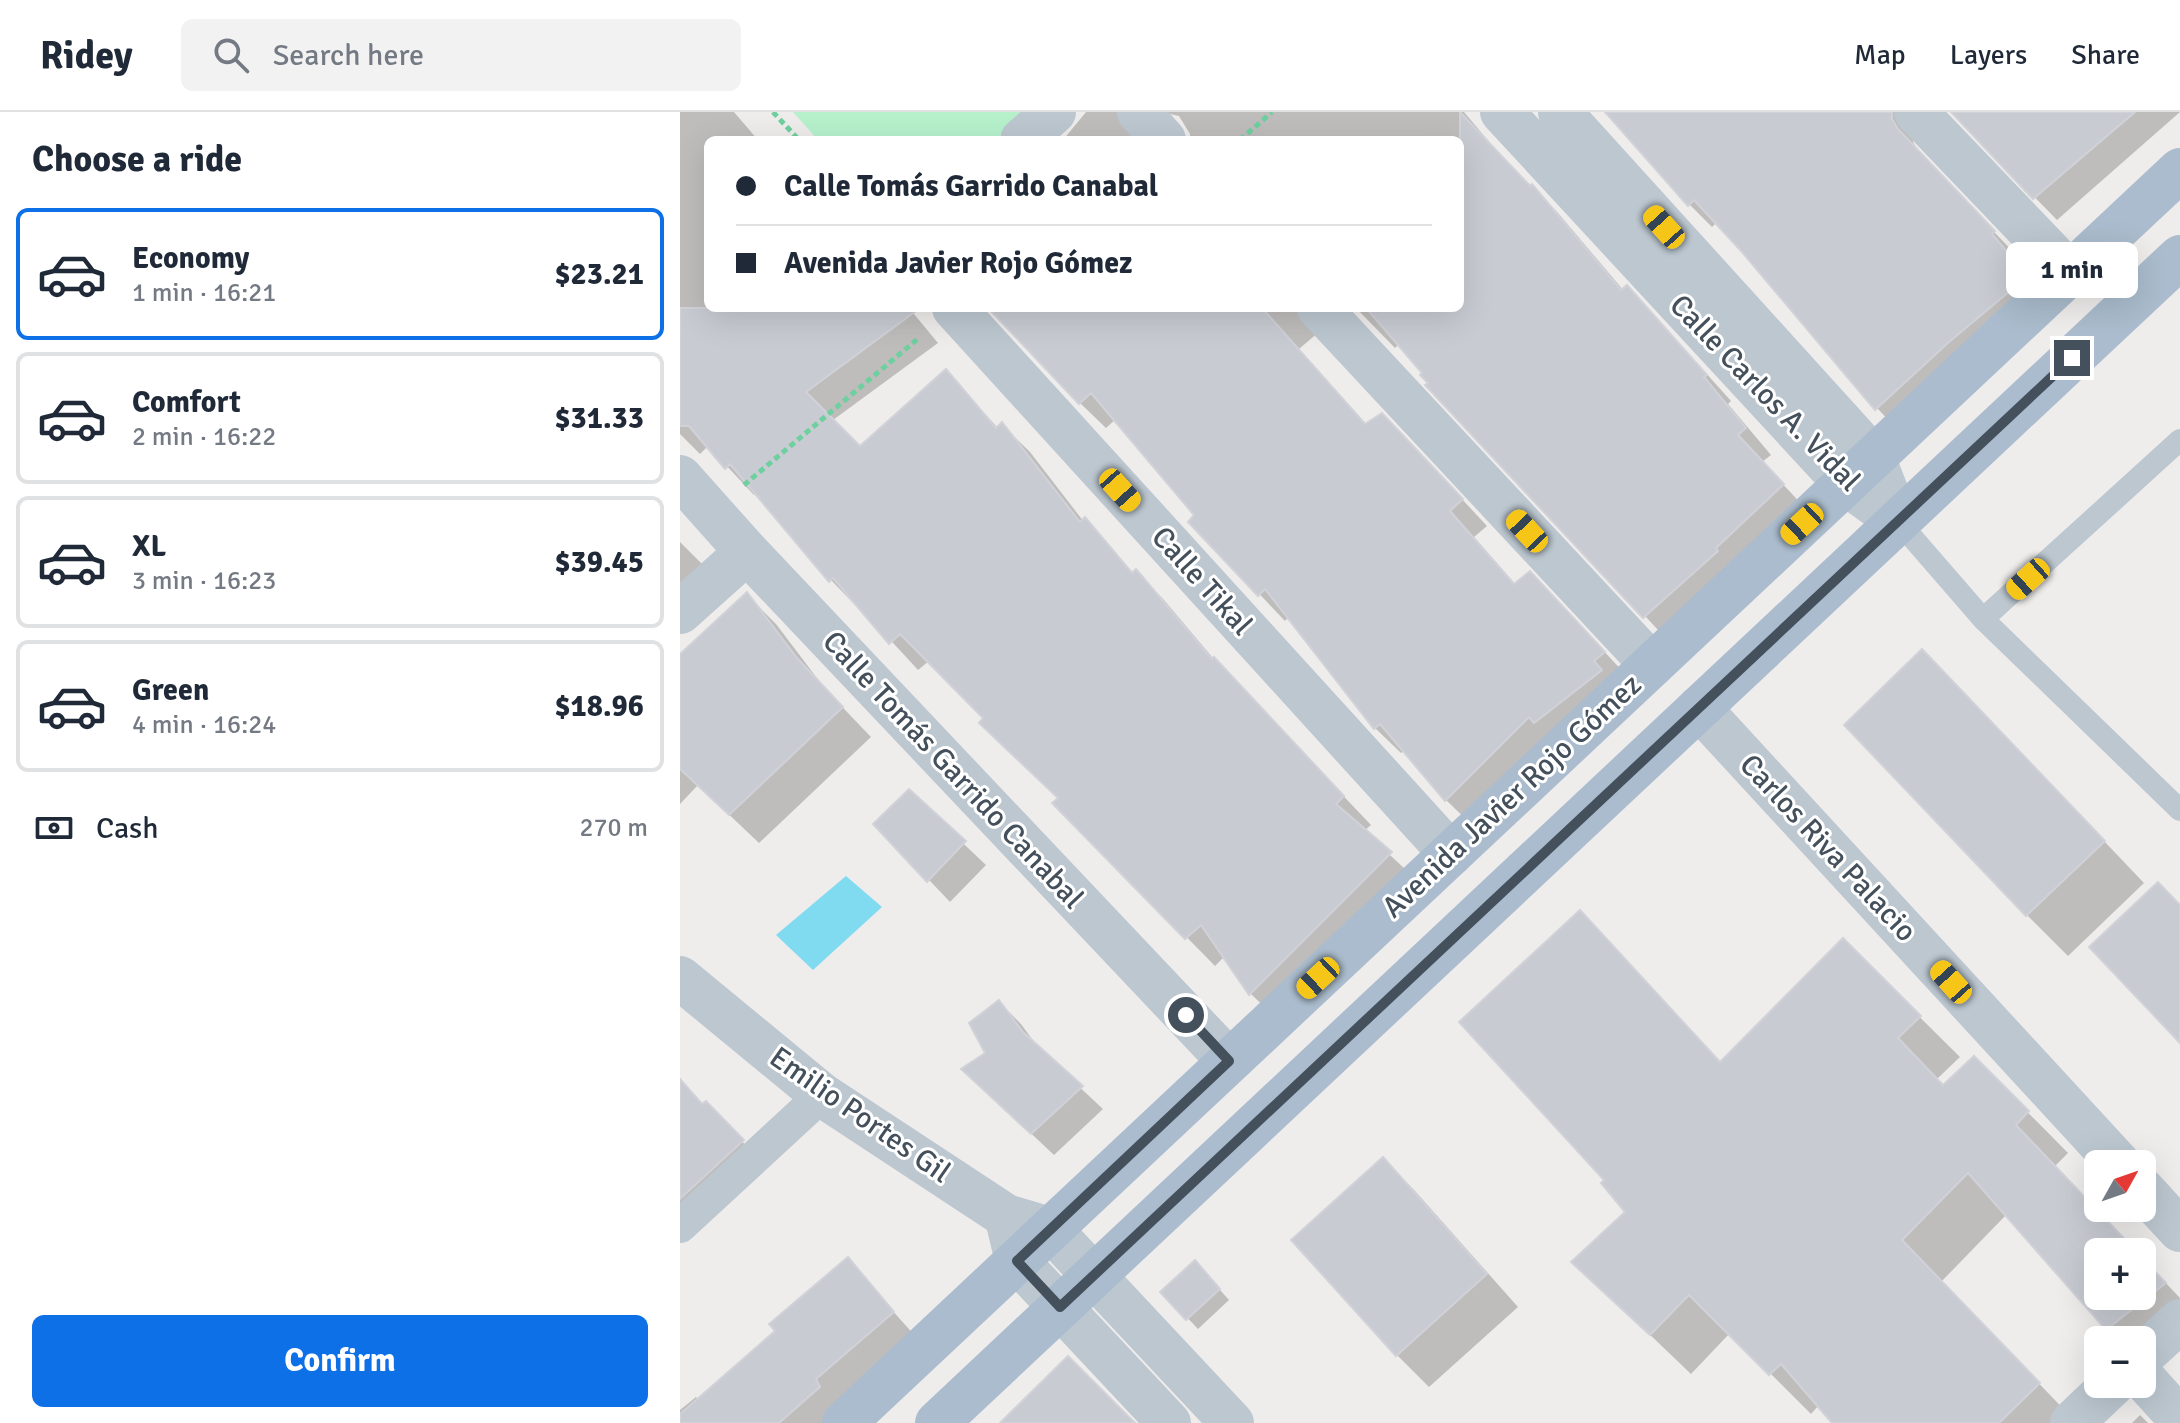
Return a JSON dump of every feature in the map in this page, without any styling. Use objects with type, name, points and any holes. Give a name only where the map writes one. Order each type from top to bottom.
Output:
[{"type":"main road","name":"Avenida Javier Rojo Gómez","points":[[844,1423],[2180,170]]},
{"type":"main road","points":[[937,1423],[2180,257]]},
{"type":"street","points":[[1027,136],[1054,112]]},
{"type":"street","points":[[1139,112],[1160,136]]},
{"type":"street","name":"Calle Carlos A. Vidal","points":[[1502,112],[1859,470]]},
{"type":"street","name":"Calle Carlos A. Vidal","points":[[1560,112],[1859,470],[1898,521]]},
{"type":"street","points":[[1916,112],[2070,273]]},
{"type":"street","name":"Calle Tikal","points":[[958,312],[1451,854]]},
{"type":"street","points":[[1323,312],[1652,665]]},
{"type":"street","name":"Calle Tomás Garrido Canabal","points":[[680,477],[747,552],[1229,1061]]},
{"type":"street","points":[[680,612],[747,552]]},
{"type":"street","name":"Carlos Riva Palacio","points":[[1699,708],[2106,1150]]},
{"type":"street","name":"Emilio Portes Gil","points":[[680,978],[822,1095],[1006,1216],[1050,1229]]},
{"type":"street","points":[[680,1226],[822,1095]]},
{"type":"street","points":[[2156,1204],[2180,1230]]},
{"type":"street","points":[[1006,1216],[1017,1261],[1169,1423]]},
{"type":"street","points":[[1050,1229],[1232,1423]]},
{"type":"street","points":[[2156,1343],[2180,1321]]},
{"type":"street","points":[[2156,1392],[2180,1419]]},
{"type":"street","points":[[2072,1423],[2098,1398]]},
{"type":"lane","points":[[1983,619],[2180,440]]},
{"type":"lane","points":[[1898,521],[1983,619],[2180,810]]},
{"type":"path","points":[[773,112],[795,136]]},
{"type":"path","points":[[1245,136],[1272,112]]},
{"type":"path","points":[[712,512],[949,312]]},
{"type":"green space","points":[[793,112],[1025,112],[999,136],[814,136]]},
{"type":"water","points":[[846,876],[882,907],[813,970],[776,935]]},
{"type":"building","points":[[1460,112],[1530,186],[1532,184],[1621,290],[1627,285],[1707,375],[1704,377],[1746,428],[1738,435],[1784,484],[1716,548],[1718,551],[1643,618],[1425,385],[1428,383],[1420,375],[1422,373],[1369,312],[1464,312],[1464,136],[1460,136]]},
{"type":"building","points":[[1605,112],[1892,112],[1898,129],[1995,231],[1992,234],[2028,276],[1875,410],[1742,252],[1694,200],[1688,206]]},
{"type":"building","points":[[1951,112],[2135,112],[2033,199]]},
{"type":"building","points":[[680,308],[704,308],[704,312],[915,312],[806,392],[860,446],[946,369],[996,428],[1002,422],[1080,522],[1085,517],[1132,573],[1136,569],[1212,659],[1214,657],[1344,796],[1336,804],[1392,852],[1249,995],[1201,925],[1185,939],[1052,803],[1058,798],[979,723],[983,718],[900,634],[889,644],[833,578],[829,582],[730,464],[725,469],[689,426],[680,426]]},
{"type":"building","points":[[992,312],[1266,312],[1365,424],[1382,413],[1463,499],[1450,511],[1514,584],[1530,571],[1605,652],[1594,661],[1602,670],[1534,723],[1529,717],[1445,801],[1380,724],[1374,729],[1265,589],[1258,596],[1188,522],[1194,515],[1091,393],[1079,404]]},
{"type":"building","points":[[747,592],[797,658],[843,707],[729,815],[680,769],[680,654]]},
{"type":"building","points":[[1922,649],[2105,841],[2026,916],[1844,725]]},
{"type":"building","points":[[909,789],[966,841],[927,882],[873,824]]},
{"type":"building","points":[[2158,882],[2180,905],[2180,1043],[2089,947]]},
{"type":"building","points":[[1580,910],[1720,1062],[1843,938],[1921,1016],[1898,1038],[1943,1085],[1974,1056],[2029,1111],[2016,1125],[2084,1196],[2084,1222],[2108,1222],[2124,1238],[2084,1238],[2084,1305],[1968,1173],[1902,1240],[2040,1383],[1999,1423],[1832,1423],[1781,1364],[1769,1375],[1689,1295],[1650,1335],[1571,1262],[1625,1212],[1601,1183],[1604,1180],[1459,1022]]},
{"type":"building","points":[[999,1000],[1023,1032],[1083,1086],[1031,1134],[961,1069],[985,1053],[969,1023]]},
{"type":"building","points":[[680,1079],[702,1104],[706,1101],[744,1140],[680,1199]]},
{"type":"building","points":[[1383,1157],[1487,1274],[1396,1356],[1291,1240]]},
{"type":"building","points":[[848,1257],[894,1312],[816,1379],[820,1387],[779,1423],[680,1423],[680,1414],[775,1331],[769,1324]]},
{"type":"building","points":[[1195,1260],[1220,1289],[1186,1320],[1160,1292]]},
{"type":"building","points":[[2156,1273],[2166,1283],[2156,1291]]},
{"type":"building","points":[[2088,1310],[2132,1310],[2111,1326],[2102,1326]]},
{"type":"building","points":[[1068,1356],[1135,1423],[1000,1423]]},
{"type":"route","points":[[1186,1015],[1229,1061],[1017,1261],[1060,1307],[2072,358]]}]
